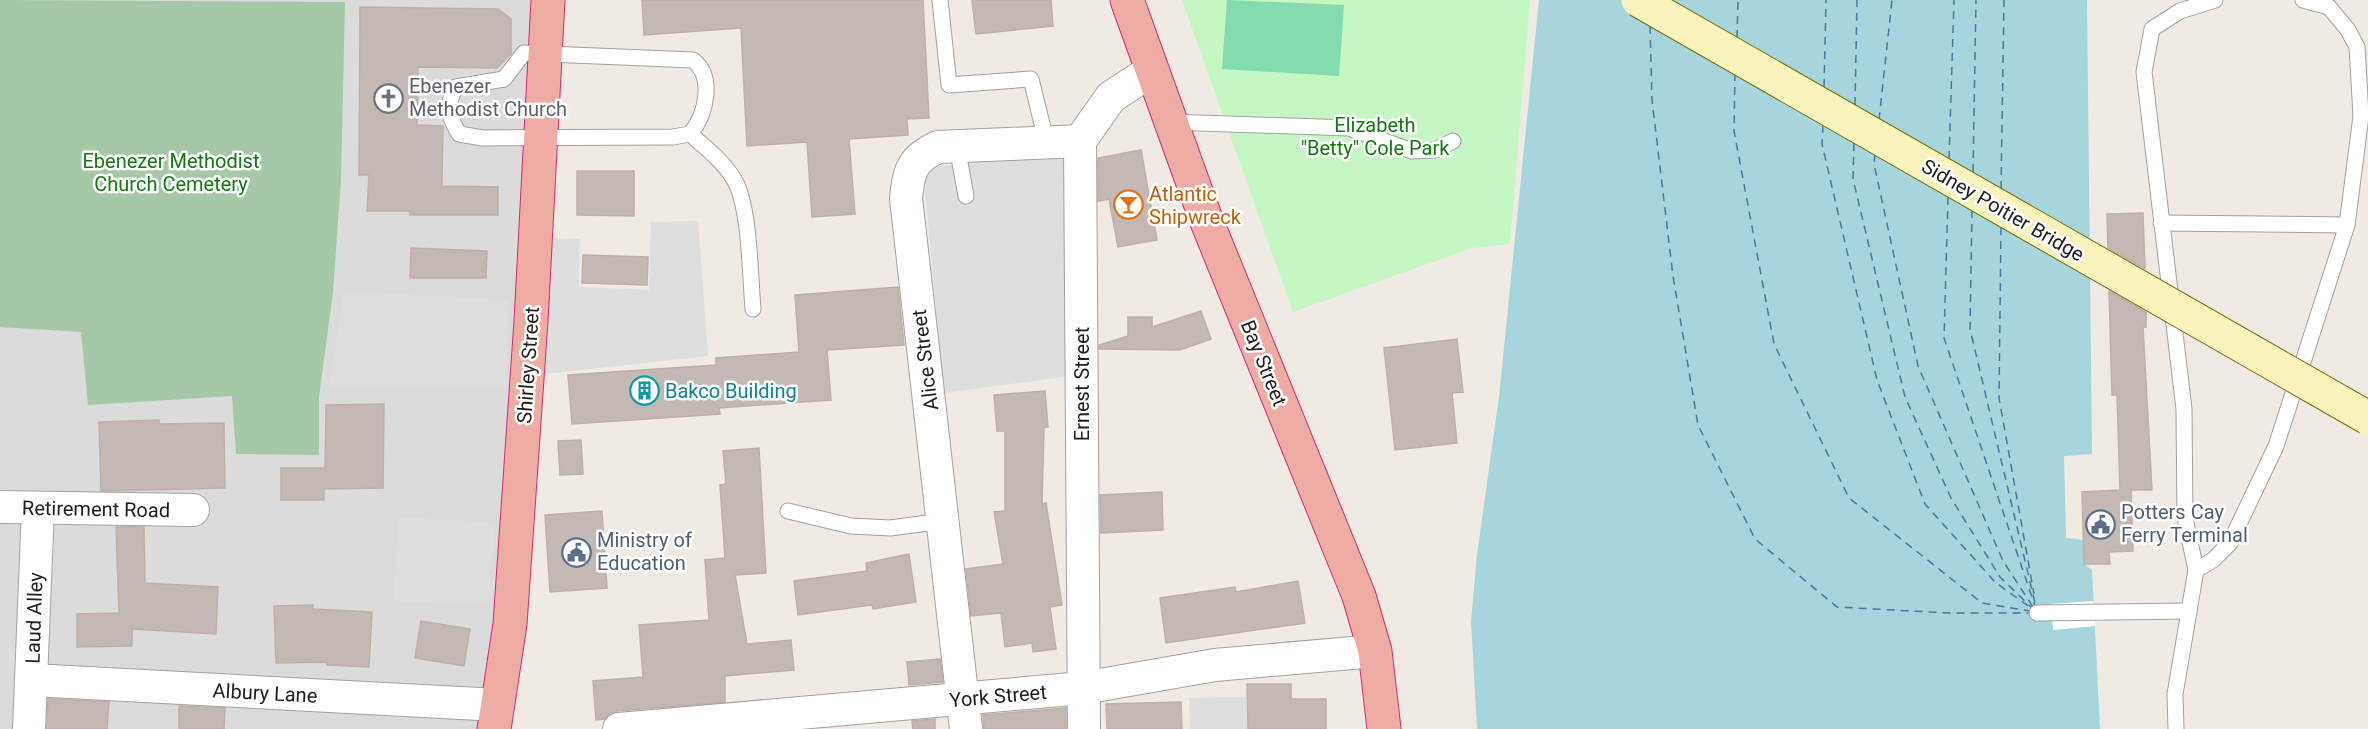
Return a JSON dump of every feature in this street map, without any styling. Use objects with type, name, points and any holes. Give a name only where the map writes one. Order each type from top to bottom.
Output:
[{"type":"highway","name":"Shirley Street","points":[[496,717],[510,624],[542,137],[548,0]]},
{"type":"highway","name":"Bay Street","points":[[1127,0],[1207,222],[1342,550],[1375,651],[1384,729]]},
{"type":"main road","name":"Sidney Poitier Bridge","points":[[1638,0],[2368,417]]},
{"type":"street","points":[[1067,142],[1111,97],[1151,71]]},
{"type":"street","name":"Alice Street","points":[[965,714],[906,198],[909,173],[921,154],[938,147],[1067,142]]},
{"type":"street","name":"Ernest Street","points":[[1067,142],[1084,729]]},
{"type":"street","name":"Retirement Road","points":[[0,507],[193,510]]},
{"type":"street","name":"Laud Alley","points":[[29,729],[38,508]]},
{"type":"street","name":"York Street","points":[[620,729],[965,714],[1083,688],[1215,665],[1375,651]]},
{"type":"street","name":"Albury Lane","points":[[32,680],[496,717]]},
{"type":"lane","points":[[940,0],[949,85],[1032,79],[1043,128],[1067,142]]},
{"type":"lane","points":[[2176,729],[2175,694],[2196,570],[2185,518],[2184,409],[2144,72],[2152,29],[2180,11],[2215,0]]},
{"type":"lane","points":[[2196,570],[2213,560],[2230,543],[2276,446],[2347,225],[2361,116],[2357,47],[2348,30],[2329,7],[2303,0]]},
{"type":"lane","points":[[524,53],[546,54],[693,60],[700,65],[705,82],[705,109],[690,134],[673,137],[483,138],[459,134],[450,119],[448,101],[456,87],[504,79],[524,53]]},
{"type":"lane","points":[[1170,122],[1348,128],[1412,151],[1435,150],[1453,141]]},
{"type":"lane","points":[[690,134],[722,162],[737,186],[745,226],[753,309]]},
{"type":"lane","points":[[957,146],[966,196]]},
{"type":"lane","points":[[2161,223],[2347,225]]},
{"type":"lane","points":[[788,511],[851,526],[890,528],[943,521]]},
{"type":"lane","points":[[2037,612],[2188,611]]},
{"type":"shaded area","points":[[0,0],[534,0],[506,515],[479,729],[0,729]]},
{"type":"shaded area","points":[[1064,152],[1071,376],[944,393],[923,168]]},
{"type":"shaded area","points":[[698,221],[708,356],[543,374],[547,238],[580,239],[579,287],[649,290],[651,222]]},
{"type":"shaded area","points":[[344,291],[509,300],[505,389],[329,388]]},
{"type":"shaded area","points":[[399,517],[496,523],[487,605],[393,601]]},
{"type":"shaded area","points":[[1246,697],[1247,729],[1190,729],[1189,698]]},
{"type":"green space","name":"Ebenezer Methodist Church Cemetery","points":[[0,0],[345,2],[341,180],[333,292],[319,397],[319,455],[236,454],[232,396],[88,405],[81,332],[0,327]]},
{"type":"green space","name":"Elizabeth \"Betty\" Cole Park","points":[[1182,0],[1530,0],[1510,244],[1472,248],[1293,312]]},
{"type":"green space","points":[[1227,0],[1344,5],[1339,76],[1222,69]]},
{"type":"water","points":[[1539,0],[2087,0],[2092,454],[2064,456],[2066,538],[2083,540],[2084,564],[2092,570],[2100,729],[1477,729],[1471,621],[1477,555],[1499,397]]},
{"type":"pier","points":[[2093,601],[2095,626],[2053,630],[2051,604]]},
{"type":"building","points":[[642,0],[923,0],[929,118],[907,119],[908,135],[849,139],[855,214],[812,217],[807,142],[747,146],[741,28],[644,35]]},
{"type":"building","points":[[972,0],[1051,0],[1053,26],[976,34]]},
{"type":"building","name":"Ebenezer Methodist Church","points":[[360,7],[498,9],[511,19],[511,54],[497,68],[418,67],[417,125],[443,126],[442,186],[498,187],[498,215],[410,215],[410,211],[367,211],[369,175],[359,175]]},
{"type":"building","points":[[1141,150],[1157,240],[1118,247],[1109,199],[1098,201],[1098,158]]},
{"type":"building","points":[[577,171],[634,171],[634,216],[577,215]]},
{"type":"building","points":[[2143,213],[2145,269],[2108,248],[2107,214]]},
{"type":"building","points":[[411,248],[487,251],[486,278],[410,278]]},
{"type":"building","points":[[583,255],[648,257],[647,285],[582,283]]},
{"type":"building","points":[[898,287],[904,345],[827,350],[831,400],[719,408],[720,414],[572,424],[568,375],[716,365],[716,358],[799,352],[795,295]]},
{"type":"building","points":[[2109,291],[2146,312],[2146,327],[2143,327],[2152,490],[2131,490],[2133,551],[2109,552],[2110,564],[2084,564],[2082,492],[2120,490],[2117,395],[2112,395]]},
{"type":"building","points":[[1201,311],[1211,339],[1180,350],[1099,349],[1099,345],[1128,336],[1128,317],[1152,317],[1152,327]]},
{"type":"building","points":[[1457,339],[1463,392],[1452,393],[1457,443],[1395,450],[1384,348]]},
{"type":"building","points":[[1045,391],[1048,427],[1044,427],[1042,504],[1046,503],[1062,605],[1050,607],[1056,649],[1033,652],[1032,643],[1005,647],[1001,613],[971,616],[966,569],[1003,564],[994,512],[1005,511],[1005,431],[997,431],[994,395]]},
{"type":"building","points":[[384,404],[383,488],[324,489],[324,500],[281,500],[281,468],[325,468],[326,405]]},
{"type":"building","points":[[159,420],[159,424],[224,423],[225,488],[101,491],[99,422]]},
{"type":"building","points":[[581,440],[583,474],[560,475],[558,441]]},
{"type":"building","points":[[759,448],[766,573],[735,575],[747,644],[791,640],[794,670],[725,676],[725,702],[617,711],[605,719],[596,720],[593,681],[643,677],[639,625],[709,620],[705,560],[725,558],[720,485],[726,484],[723,451]]},
{"type":"building","points":[[1162,492],[1163,530],[1101,533],[1100,495]]},
{"type":"building","name":"Ministry of Education","points":[[602,511],[607,588],[550,592],[545,515]]},
{"type":"building","points":[[116,527],[144,527],[145,583],[218,587],[216,634],[132,629],[132,646],[77,647],[77,614],[119,613]]},
{"type":"building","points":[[909,554],[916,602],[873,609],[872,605],[798,615],[794,581],[867,571],[866,563]]},
{"type":"building","points":[[1298,581],[1305,623],[1166,643],[1160,598],[1235,587],[1236,592]]},
{"type":"building","points":[[313,605],[313,609],[372,612],[369,667],[327,665],[327,662],[276,663],[274,606]]},
{"type":"building","points":[[421,621],[470,629],[464,666],[415,658]]},
{"type":"building","points":[[940,659],[943,682],[909,685],[907,662]]},
{"type":"building","points":[[1247,684],[1291,684],[1291,699],[1326,699],[1326,729],[1248,729]]},
{"type":"building","points":[[48,699],[109,702],[107,729],[47,729]]},
{"type":"building","points":[[1181,702],[1182,729],[1107,729],[1106,704]]},
{"type":"building","points":[[179,706],[225,708],[224,729],[179,729]]},
{"type":"building","points":[[1066,708],[1066,729],[984,729],[983,715]]},
{"type":"building","points":[[935,719],[935,729],[913,729],[912,721]]},
{"type":"ferry route","points":[[1737,38],[1738,0]]},
{"type":"ferry route","points":[[1824,87],[1826,0]]},
{"type":"ferry route","points":[[1855,105],[1857,0]]},
{"type":"ferry route","points":[[1879,120],[1892,0]]},
{"type":"ferry route","points":[[1949,159],[1954,0]]},
{"type":"ferry route","points":[[1973,172],[1976,0]]},
{"type":"ferry route","points":[[2001,189],[2004,0]]},
{"type":"ferry route","points":[[1650,26],[1652,100],[1673,276],[1698,425],[1755,539],[1837,607],[1949,613],[2030,613]]},
{"type":"ferry route","points":[[1735,73],[1734,131],[1774,344],[1849,498],[1982,603],[2030,611]]},
{"type":"ferry route","points":[[1823,125],[1822,144],[1877,380],[1925,504],[1995,582],[2031,608]]},
{"type":"ferry route","points":[[1854,143],[1853,179],[1905,397],[1951,498],[2000,577],[2032,608]]},
{"type":"ferry route","points":[[1875,154],[1874,164],[1918,366],[2003,561],[2033,607]]},
{"type":"ferry route","points":[[1948,197],[1944,338],[2035,606]]},
{"type":"ferry route","points":[[1972,210],[1970,329],[2035,603]]},
{"type":"ferry route","points":[[2001,227],[1999,398],[2034,594]]},
{"type":"place","name":"Ebenezer Methodist Church","points":[[388,98]]},
{"type":"place","name":"Atlantic Shipwreck","points":[[1128,205]]},
{"type":"place","name":"Bakco Building","points":[[644,391]]},
{"type":"place","name":"Potters Cay Ferry Terminal","points":[[2100,524]]},
{"type":"place","name":"Ministry of Education","points":[[576,552]]}]
